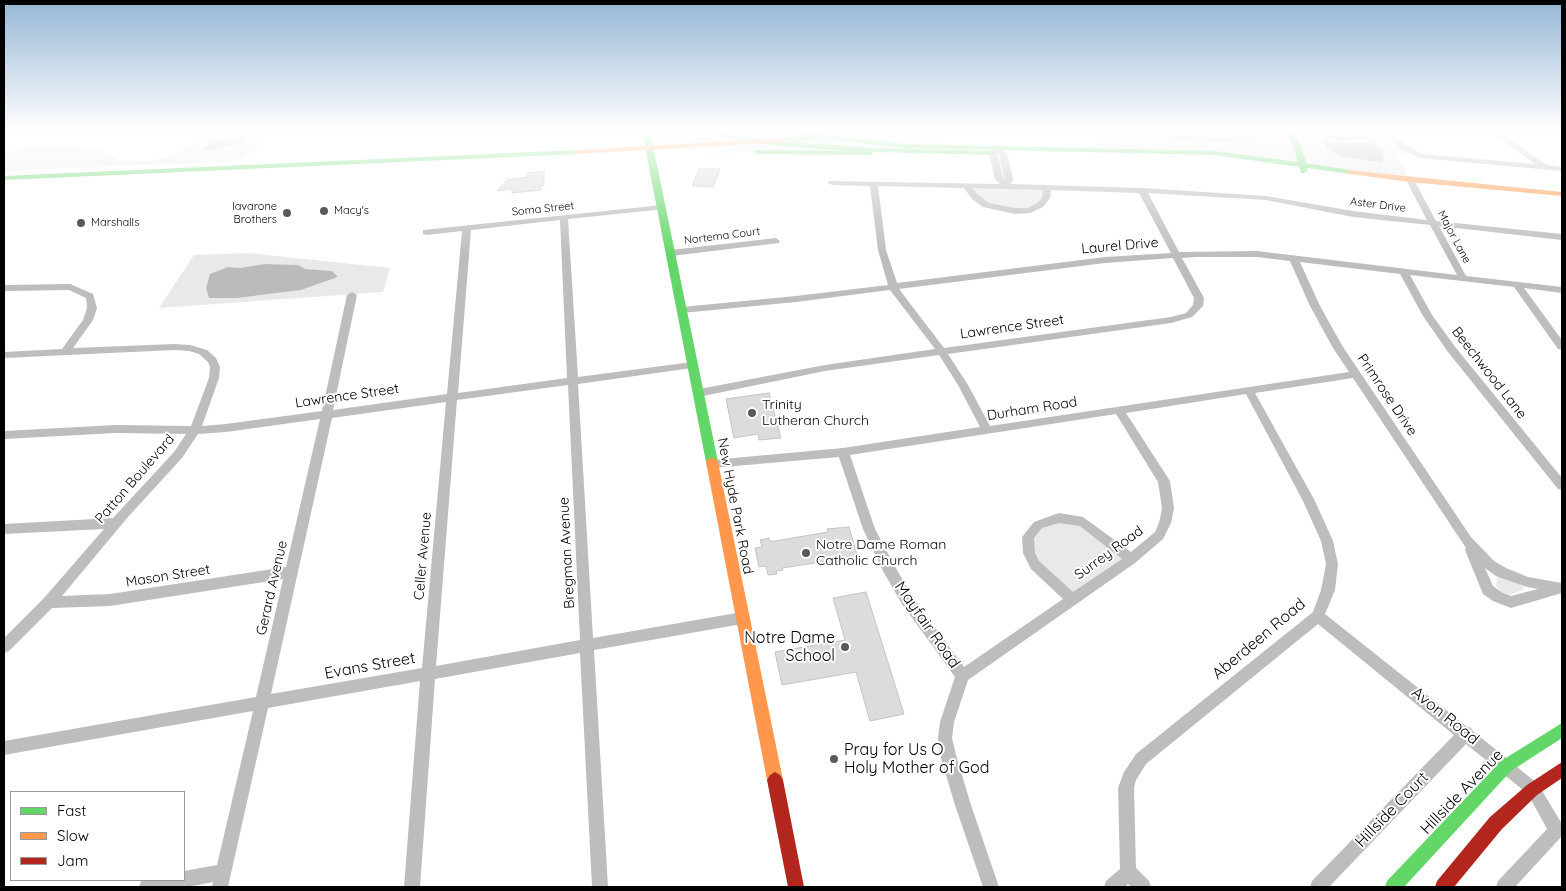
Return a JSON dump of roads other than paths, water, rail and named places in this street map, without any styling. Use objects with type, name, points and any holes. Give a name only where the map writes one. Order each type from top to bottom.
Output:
[{"type":"main road","points":[[4,178],[171,173]]},
{"type":"main road","points":[[4,186],[211,173]]},
{"type":"main road","name":"New Hyde Park Road","points":[[654,173],[796,887]]},
{"type":"main road","points":[[1336,173],[1562,200]]},
{"type":"main road","points":[[1412,183],[1562,194]]},
{"type":"main road","name":"Hillside Avenue","points":[[1393,887],[1506,766],[1562,730]]},
{"type":"main road","points":[[1450,885],[1496,823],[1533,789],[1562,769]]},
{"type":"street","points":[[999,173],[999,179],[1007,186]]},
{"type":"street","name":"Aster Drive","points":[[832,183],[1142,190],[1266,198],[1346,213],[1562,237]]},
{"type":"street","name":"Major Lane","points":[[1412,183],[1463,278]]},
{"type":"street","points":[[874,184],[882,250],[893,287],[942,352],[963,384],[987,430]]},
{"type":"street","points":[[968,186],[975,197],[986,204],[996,208],[1015,211],[1030,210],[1040,205],[1046,198],[1047,187]]},
{"type":"street","name":"Lawrence Street","points":[[698,393],[825,368],[1189,316],[1198,306],[1199,298],[1142,190]]},
{"type":"street","name":"Soma Street","points":[[426,232],[662,207]]},
{"type":"street","name":"Bregman Avenue","points":[[564,218],[600,887]]},
{"type":"street","name":"Celler Avenue","points":[[412,887],[428,674],[467,228]]},
{"type":"street","name":"Nortema Court","points":[[671,253],[776,241]]},
{"type":"street","name":"Laurel Drive","points":[[682,310],[796,299],[1105,260],[1231,253],[1562,290]]},
{"type":"street","name":"Primrose Drive","points":[[1294,259],[1315,306],[1356,374],[1467,541],[1481,556],[1501,572],[1527,582],[1561,587]]},
{"type":"street","name":"Beechwood Lane","points":[[1403,271],[1428,316],[1452,350],[1562,486]]},
{"type":"street","points":[[1516,284],[1539,319],[1562,347]]},
{"type":"street","points":[[4,288],[70,287],[90,296],[92,308],[88,320],[66,352]]},
{"type":"street","name":"Gerard Avenue","points":[[221,880],[327,414],[352,295]]},
{"type":"street","name":"Patton Boulevard","points":[[4,354],[174,346],[202,352],[212,360],[215,367],[214,378],[195,430],[178,456],[49,602],[4,646]]},
{"type":"street","name":"Lawrence Street","points":[[4,434],[116,428],[195,430],[692,365]]},
{"type":"street","name":"Durham Road","points":[[712,464],[843,452],[1249,392],[1356,374]]},
{"type":"street","name":"Aberdeen Road","points":[[1128,872],[1126,788],[1130,777],[1141,760],[1169,734],[1318,616],[1328,590],[1332,564],[1327,541],[1308,501],[1249,392]]},
{"type":"street","name":"Surrey Road","points":[[962,676],[1132,559],[1159,535],[1165,523],[1168,500],[1164,481],[1119,410]]},
{"type":"street","name":"Mayfair Road","points":[[843,452],[869,529],[888,567],[908,600],[962,676],[947,722],[947,746],[963,805],[991,887]]},
{"type":"street","points":[[1072,599],[1036,565],[1029,553],[1028,538],[1038,525],[1059,518],[1083,522],[1132,559]]},
{"type":"street","points":[[4,529],[117,523]]},
{"type":"street","name":"Primrose Drive","points":[[1467,541],[1488,590],[1498,597],[1511,602],[1519,602],[1561,587]]},
{"type":"street","name":"Mason Street","points":[[49,602],[110,600],[291,572]]},
{"type":"street","name":"Avon Road","points":[[1318,616],[1466,733],[1533,789],[1557,830],[1504,887]]},
{"type":"street","name":"Evans Street","points":[[4,748],[742,618]]},
{"type":"street","name":"Hillside Court","points":[[1318,887],[1466,733]]},
{"type":"street","points":[[1112,887],[1128,872],[1143,887]]},
{"type":"street","points":[[147,887],[221,880]]},
{"type":"place","name":"Macy's","points":[[324,211]]},
{"type":"place","name":"Iavarone Brothers","points":[[287,213]]},
{"type":"place","name":"Marshalls","points":[[81,223]]},
{"type":"place","name":"Trinity Lutheran Church","points":[[752,413]]},
{"type":"place","name":"Notre Dame Roman Catholic Church","points":[[806,553]]},
{"type":"place","name":"Notre Dame School","points":[[845,647]]},
{"type":"place","name":"Pray for Us O Holy Mother of God","points":[[834,759]]}]
